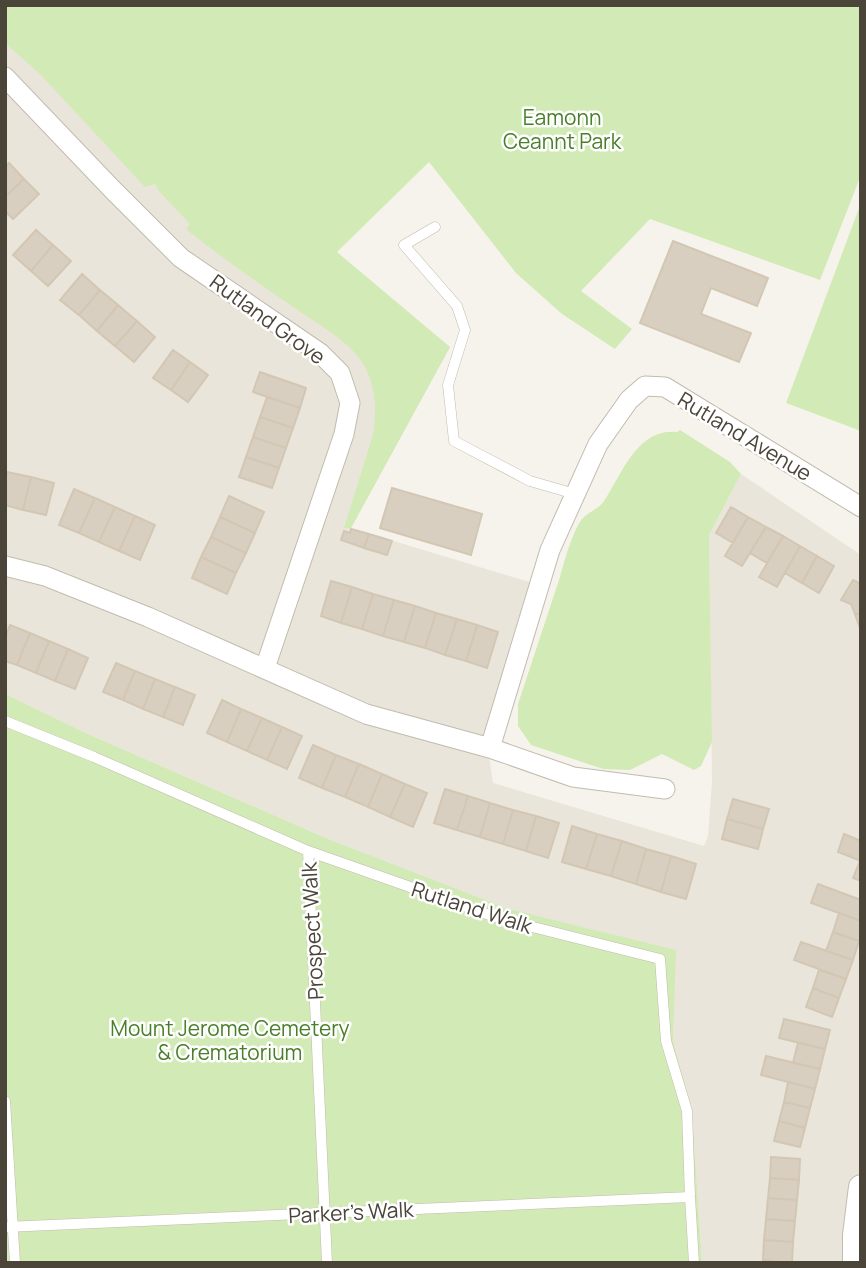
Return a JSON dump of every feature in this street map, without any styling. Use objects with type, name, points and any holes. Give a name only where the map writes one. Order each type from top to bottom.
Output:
[{"type":"street","name":"Rutland Grove","points":[[5,76],[181,258],[320,353],[340,373],[350,403],[344,434],[265,668]]},
{"type":"street","name":"Rutland Avenue","points":[[575,494],[598,444],[629,400],[645,386],[665,387],[861,507]]},
{"type":"street","points":[[491,748],[550,550],[575,494]]},
{"type":"street","points":[[5,566],[45,576],[148,617],[366,714],[491,748],[573,777],[665,789]]},
{"type":"street","points":[[855,1263],[855,1236],[861,1187]]},
{"type":"lane","points":[[435,227],[404,245],[457,306],[465,330],[448,385],[454,441],[530,481],[575,494]]},
{"type":"lane","name":"Rutland Walk","points":[[5,721],[308,851],[501,919],[660,959],[666,1041],[687,1111],[694,1263]]},
{"type":"lane","name":"Prospect Walk","points":[[308,851],[327,1263]]},
{"type":"lane","points":[[5,1101],[9,1227],[15,1263]]},
{"type":"lane","name":"Parker's Walk","points":[[9,1227],[690,1197]]},
{"type":"shaded area","points":[[5,8],[450,347],[351,528],[539,585],[488,748],[493,783],[704,846],[708,836],[712,782],[709,535],[741,474],[861,555],[861,1263],[702,1263],[692,1109],[673,1041],[675,950],[506,908],[326,838],[88,734],[5,694]]},
{"type":"green space","name":"Eamonn Ceannt Park","points":[[5,5],[861,5],[861,175],[820,280],[650,219],[581,291],[632,329],[615,349],[562,314],[516,273],[429,162],[337,252],[450,347],[351,528],[344,528],[374,426],[373,388],[362,362],[333,334],[186,229],[190,224],[155,184],[145,187],[40,74],[5,43]]},
{"type":"green space","points":[[861,203],[861,431],[786,403]]},
{"type":"green space","points":[[680,430],[730,462],[741,474],[709,535],[712,742],[701,766],[694,770],[662,754],[630,770],[603,769],[531,745],[518,726],[518,704],[577,527],[582,519],[604,501],[641,445],[651,437]]},
{"type":"green space","name":"Mount Jerome Cemetery & Crematorium","points":[[5,694],[88,734],[326,838],[506,908],[676,950],[673,1041],[692,1109],[702,1263],[5,1263]]},
{"type":"building","points":[[9,163],[24,179],[5,197],[5,167]]},
{"type":"building","points":[[24,179],[39,194],[13,219],[5,211],[5,197]]},
{"type":"building","points":[[36,230],[53,245],[31,271],[13,255]]},
{"type":"building","points":[[673,241],[768,278],[757,306],[711,288],[701,314],[751,333],[739,362],[640,323]]},
{"type":"building","points":[[53,245],[71,261],[48,286],[31,271]]},
{"type":"building","points":[[82,274],[100,290],[79,315],[60,300]]},
{"type":"building","points":[[100,290],[118,305],[97,331],[79,315]]},
{"type":"building","points":[[118,305],[137,321],[115,346],[97,331]]},
{"type":"building","points":[[137,321],[155,337],[134,362],[115,346]]},
{"type":"building","points":[[173,350],[190,362],[171,390],[153,378]]},
{"type":"building","points":[[190,362],[208,375],[188,402],[171,390]]},
{"type":"building","points":[[260,372],[306,388],[300,408],[253,392]]},
{"type":"building","points":[[267,397],[300,408],[293,428],[260,417]]},
{"type":"building","points":[[260,417],[293,428],[286,448],[253,437]]},
{"type":"building","points":[[253,437],[286,448],[279,468],[246,457]]},
{"type":"building","points":[[246,457],[279,468],[272,488],[239,477]]},
{"type":"building","points":[[7,472],[31,477],[23,510],[5,505]]},
{"type":"building","points":[[31,477],[54,483],[46,515],[23,510]]},
{"type":"building","points":[[392,488],[482,514],[471,555],[380,528]]},
{"type":"building","points":[[74,489],[95,498],[79,533],[59,525]]},
{"type":"building","points":[[229,496],[264,512],[255,533],[220,517]]},
{"type":"building","points":[[95,498],[115,507],[99,542],[79,533]]},
{"type":"building","points":[[115,507],[135,516],[119,551],[99,542]]},
{"type":"building","points":[[731,507],[748,517],[733,543],[716,533]]},
{"type":"building","points":[[135,516],[155,525],[140,560],[119,551]]},
{"type":"building","points":[[220,517],[255,533],[246,553],[211,537]]},
{"type":"building","points":[[748,517],[766,527],[742,566],[725,556]]},
{"type":"building","points":[[766,527],[783,536],[767,563],[750,553]]},
{"type":"building","points":[[351,529],[369,534],[364,548],[341,540],[344,531],[350,533]]},
{"type":"building","points":[[369,534],[392,541],[387,555],[364,548]]},
{"type":"building","points":[[783,536],[800,546],[777,587],[759,577]]},
{"type":"building","points":[[211,537],[246,553],[236,573],[201,557]]},
{"type":"building","points":[[800,546],[817,556],[802,583],[785,573]]},
{"type":"building","points":[[817,556],[834,566],[819,593],[802,583]]},
{"type":"building","points":[[201,557],[236,573],[227,594],[192,578]]},
{"type":"building","points":[[853,580],[861,584],[861,613],[855,614],[851,604],[841,600]]},
{"type":"building","points":[[331,581],[352,587],[341,623],[321,616]]},
{"type":"building","points":[[352,587],[373,594],[362,629],[341,623]]},
{"type":"building","points":[[373,594],[394,600],[383,636],[362,629]]},
{"type":"building","points":[[394,600],[415,606],[404,642],[383,636]]},
{"type":"building","points":[[415,606],[436,613],[425,648],[404,642]]},
{"type":"building","points":[[436,613],[457,619],[445,655],[425,648]]},
{"type":"building","points":[[861,613],[861,631],[855,614]]},
{"type":"building","points":[[457,619],[477,625],[466,661],[445,655]]},
{"type":"building","points":[[10,625],[30,633],[17,665],[5,661],[5,638]]},
{"type":"building","points":[[477,625],[498,632],[487,668],[466,661]]},
{"type":"building","points":[[30,633],[49,641],[36,673],[17,665]]},
{"type":"building","points":[[49,641],[68,649],[55,681],[36,673]]},
{"type":"building","points":[[68,649],[88,658],[75,689],[55,681]]},
{"type":"building","points":[[116,663],[135,671],[123,700],[103,692]]},
{"type":"building","points":[[135,671],[155,679],[143,709],[123,700]]},
{"type":"building","points":[[155,679],[175,687],[163,717],[143,709]]},
{"type":"building","points":[[175,687],[195,695],[183,725],[163,717]]},
{"type":"building","points":[[222,700],[241,709],[227,742],[207,733]]},
{"type":"building","points":[[241,709],[262,718],[247,751],[227,742]]},
{"type":"building","points":[[262,718],[282,727],[267,760],[247,751]]},
{"type":"building","points":[[282,727],[302,736],[287,769],[267,760]]},
{"type":"building","points":[[313,745],[336,755],[322,788],[299,778]]},
{"type":"building","points":[[336,755],[359,764],[345,797],[322,788]]},
{"type":"building","points":[[359,764],[382,774],[368,807],[345,797]]},
{"type":"building","points":[[382,774],[405,784],[390,817],[368,807]]},
{"type":"building","points":[[405,784],[427,793],[413,827],[390,817]]},
{"type":"building","points":[[445,789],[468,796],[457,830],[434,823]]},
{"type":"building","points":[[468,796],[490,803],[480,837],[457,830]]},
{"type":"building","points":[[733,799],[769,809],[763,829],[727,819]]},
{"type":"building","points":[[490,803],[513,810],[503,844],[480,837]]},
{"type":"building","points":[[513,810],[536,816],[526,851],[503,844]]},
{"type":"building","points":[[536,816],[559,823],[548,858],[526,851]]},
{"type":"building","points":[[727,819],[763,829],[758,849],[722,839]]},
{"type":"building","points":[[572,826],[597,834],[586,869],[562,862]]},
{"type":"building","points":[[597,834],[622,841],[611,876],[586,869]]},
{"type":"building","points":[[844,834],[861,841],[861,861],[838,852]]},
{"type":"building","points":[[622,841],[646,849],[636,884],[611,876]]},
{"type":"building","points":[[646,849],[671,856],[661,892],[636,884]]},
{"type":"building","points":[[671,856],[696,864],[686,899],[661,892]]},
{"type":"building","points":[[861,861],[861,881],[853,878]]},
{"type":"building","points":[[818,884],[861,900],[861,921],[811,903]]},
{"type":"building","points":[[839,913],[861,921],[859,941],[833,932]]},
{"type":"building","points":[[833,932],[859,941],[853,960],[826,951]]},
{"type":"building","points":[[801,942],[853,960],[846,979],[794,960]]},
{"type":"building","points":[[819,970],[846,979],[839,998],[813,988]]},
{"type":"building","points":[[813,988],[839,998],[832,1017],[806,1007]]},
{"type":"building","points":[[784,1019],[830,1030],[825,1049],[779,1038]]},
{"type":"building","points":[[798,1043],[825,1049],[820,1069],[793,1063]]},
{"type":"building","points":[[766,1056],[820,1069],[815,1089],[761,1075]]},
{"type":"building","points":[[788,1082],[815,1089],[810,1108],[784,1102]]},
{"type":"building","points":[[784,1102],[810,1108],[805,1128],[779,1121]]},
{"type":"building","points":[[779,1121],[805,1128],[800,1147],[774,1141]]},
{"type":"building","points":[[771,1157],[800,1159],[799,1180],[770,1178]]},
{"type":"building","points":[[770,1178],[799,1180],[797,1200],[768,1198]]},
{"type":"building","points":[[768,1198],[797,1200],[795,1221],[766,1219]]},
{"type":"building","points":[[766,1219],[795,1221],[793,1242],[764,1240]]},
{"type":"building","points":[[764,1240],[793,1242],[792,1263],[763,1260]]}]
